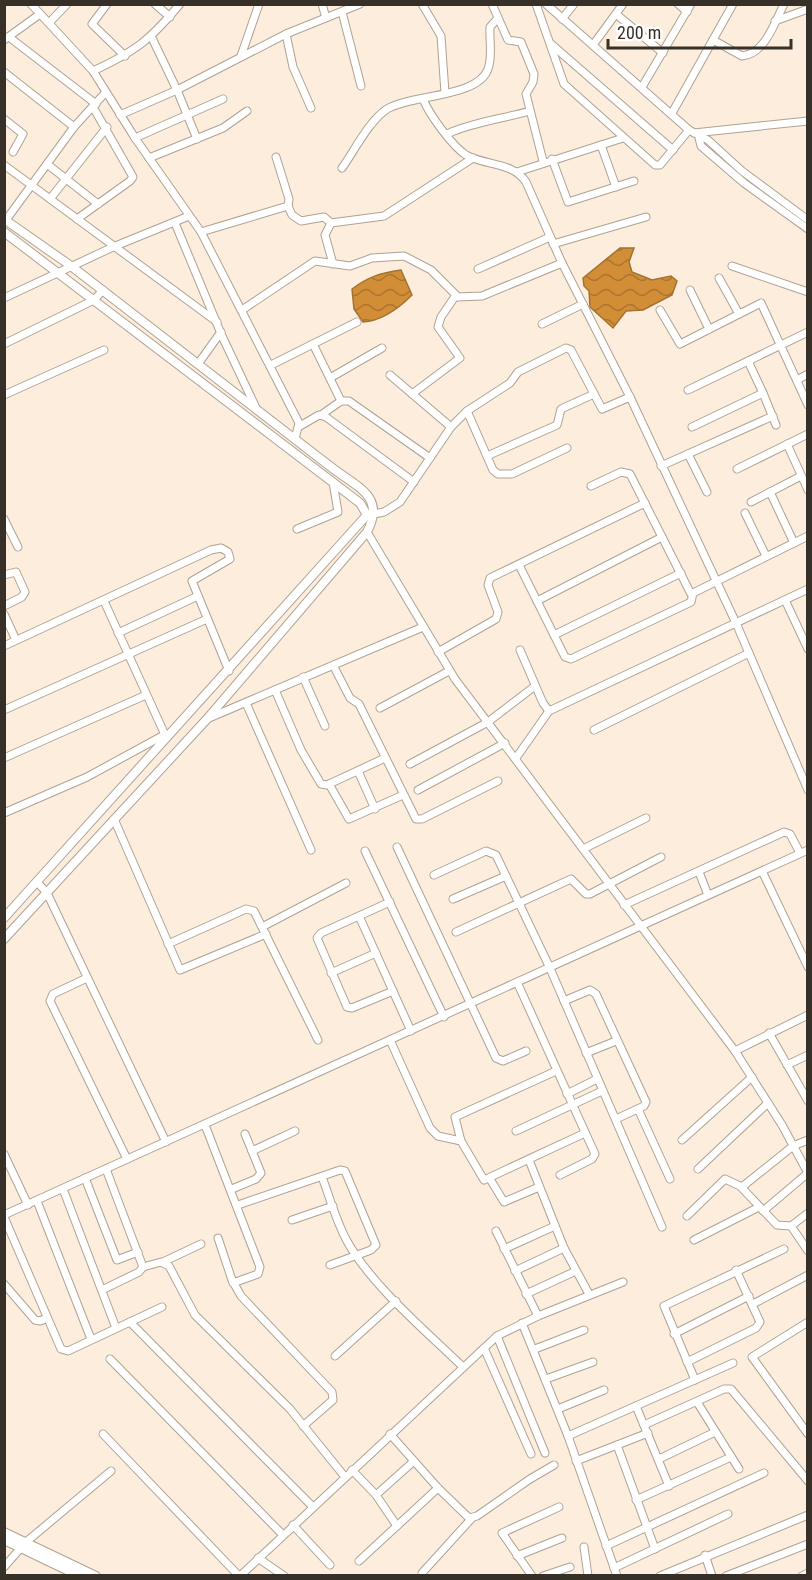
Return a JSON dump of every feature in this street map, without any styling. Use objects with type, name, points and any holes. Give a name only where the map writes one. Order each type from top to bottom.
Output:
[{"type":"main road","points":[[4,939],[207,719],[367,532],[374,504],[369,497],[103,290],[5,219]]},
{"type":"main road","points":[[4,232],[333,482],[371,515]]},
{"type":"main road","points":[[240,411],[247,403]]},
{"type":"main road","points":[[4,918],[166,737],[180,726],[371,515]]},
{"type":"main road","points":[[180,726],[192,735]]},
{"type":"main road","points":[[4,1532],[79,1575]]},
{"type":"main road","points":[[4,1540],[24,1545],[96,1575]]},
{"type":"street","points":[[30,4],[93,71],[120,116],[201,232],[271,365],[300,426]]},
{"type":"street","points":[[49,23],[67,4]]},
{"type":"street","points":[[107,4],[92,24],[125,56]]},
{"type":"street","points":[[155,4],[170,17]]},
{"type":"street","points":[[93,71],[125,56],[152,38],[180,4]]},
{"type":"street","points":[[322,4],[326,18]]},
{"type":"street","points":[[120,116],[177,90],[286,34],[360,4]]},
{"type":"street","points":[[422,4],[441,36],[446,93]]},
{"type":"street","points":[[492,4],[508,40],[521,42],[534,74],[533,82],[526,91],[543,161]]},
{"type":"street","points":[[536,4],[564,84],[656,166],[694,134],[807,121]]},
{"type":"street","points":[[546,4],[672,113],[694,134],[701,146],[744,183],[807,229]]},
{"type":"street","points":[[562,20],[574,4]]},
{"type":"street","points":[[593,45],[623,4]]},
{"type":"street","points":[[678,4],[687,12]]},
{"type":"street","points":[[642,87],[691,4]]},
{"type":"street","points":[[672,113],[733,4]]},
{"type":"street","points":[[713,40],[738,55],[748,56],[762,46],[784,4]]},
{"type":"street","points":[[241,56],[256,6]]},
{"type":"street","points":[[775,21],[807,9]]},
{"type":"street","points":[[342,12],[361,86]]},
{"type":"street","points":[[40,14],[7,39],[94,105],[133,177],[77,219]]},
{"type":"street","points":[[616,14],[663,53]]},
{"type":"street","points":[[342,168],[382,114],[389,108],[475,84],[487,72],[490,27],[498,18]]},
{"type":"street","points":[[286,34],[292,67],[311,108]]},
{"type":"street","points":[[152,38],[197,139]]},
{"type":"street","points":[[549,43],[673,150]]},
{"type":"street","points":[[4,72],[74,128]]},
{"type":"street","points":[[5,219],[74,128],[105,93]]},
{"type":"street","points":[[135,138],[223,99]]},
{"type":"street","points":[[423,99],[429,113],[462,151],[473,158],[517,172],[526,182],[562,263],[630,398],[717,581],[807,790]]},
{"type":"street","points":[[149,158],[223,128],[247,111]]},
{"type":"street","points":[[447,134],[473,123],[484,123],[530,111]]},
{"type":"street","points":[[4,119],[23,134],[13,152]]},
{"type":"street","points":[[50,199],[106,127]]},
{"type":"street","points":[[694,134],[708,140],[742,171],[807,220]]},
{"type":"street","points":[[517,172],[543,161],[623,138]]},
{"type":"street","points":[[601,145],[616,187]]},
{"type":"street","points":[[276,157],[292,215],[301,221],[324,217],[331,223],[384,216],[473,158]]},
{"type":"street","points":[[552,159],[567,202],[634,181]]},
{"type":"street","points":[[4,165],[217,322]]},
{"type":"street","points":[[47,165],[98,204]]},
{"type":"street","points":[[201,232],[288,206]]},
{"type":"street","points":[[4,298],[113,247],[189,216]]},
{"type":"street","points":[[554,244],[646,217]]},
{"type":"street","points":[[175,223],[221,332],[258,411]]},
{"type":"street","points":[[331,223],[325,235],[333,264]]},
{"type":"street","points":[[478,269],[550,237]]},
{"type":"street","points":[[242,310],[315,261],[350,266],[382,256],[404,256],[431,270],[457,297],[482,296],[562,263]]},
{"type":"street","points":[[732,266],[807,292]]},
{"type":"street","points":[[719,278],[739,314]]},
{"type":"street","points":[[4,344],[94,300],[103,290]]},
{"type":"street","points":[[690,290],[709,329]]},
{"type":"street","points":[[412,394],[459,361],[459,357],[438,327],[441,317],[457,297]]},
{"type":"street","points":[[660,310],[680,344],[761,303],[782,345],[807,405]]},
{"type":"street","points":[[542,324],[583,304]]},
{"type":"street","points":[[271,365],[357,322]]},
{"type":"street","points":[[198,364],[221,332]]},
{"type":"street","points":[[688,390],[807,332]]},
{"type":"street","points":[[313,344],[341,401]]},
{"type":"street","points":[[330,378],[382,348]]},
{"type":"street","points":[[371,515],[392,508],[414,482],[451,427],[467,411],[510,383],[518,372],[566,348],[572,350],[604,410],[630,398]]},
{"type":"street","points":[[4,395],[104,350]]},
{"type":"street","points":[[748,361],[776,425]]},
{"type":"street","points":[[797,380],[807,374]]},
{"type":"street","points":[[390,375],[451,427]]},
{"type":"street","points":[[692,427],[763,393]]},
{"type":"street","points":[[487,456],[557,425],[560,422],[561,409],[594,394]]},
{"type":"street","points":[[295,439],[300,426],[341,401],[349,402],[430,458]]},
{"type":"street","points":[[467,411],[495,473],[507,476],[567,448]]},
{"type":"street","points":[[321,415],[414,482]]},
{"type":"street","points":[[661,466],[773,416]]},
{"type":"street","points":[[737,469],[807,434]]},
{"type":"street","points":[[787,444],[807,490]]},
{"type":"street","points":[[688,454],[707,492]]},
{"type":"street","points":[[519,565],[565,657],[574,658],[691,602],[692,594],[628,472],[621,472],[591,486]]},
{"type":"street","points":[[751,502],[801,476]]},
{"type":"street","points":[[297,529],[338,512],[333,482]]},
{"type":"street","points":[[770,492],[794,543]]},
{"type":"street","points":[[438,652],[496,619],[498,612],[488,581],[493,576],[645,503]]},
{"type":"street","points":[[745,513],[766,556]]},
{"type":"street","points":[[4,519],[18,547]]},
{"type":"street","points":[[367,532],[449,671],[735,1051],[768,1103],[807,1173],[761,1209],[694,1240]]},
{"type":"street","points":[[692,594],[807,536]]},
{"type":"street","points":[[537,601],[662,537]]},
{"type":"street","points":[[4,646],[211,550],[226,550],[231,557],[228,562],[192,580],[229,671]]},
{"type":"street","points":[[4,575],[16,572],[25,592],[22,597],[4,606]]},
{"type":"street","points":[[554,635],[681,573]]},
{"type":"street","points":[[516,758],[549,711],[807,589]]},
{"type":"street","points":[[118,633],[198,596]]},
{"type":"street","points":[[785,600],[807,649]]},
{"type":"street","points":[[4,813],[87,777],[166,737],[104,601]]},
{"type":"street","points":[[4,615],[16,640]]},
{"type":"street","points":[[5,708],[207,620]]},
{"type":"street","points":[[207,719],[423,627]]},
{"type":"street","points":[[520,650],[535,686],[549,711]]},
{"type":"street","points":[[594,730],[749,653]]},
{"type":"street","points":[[334,666],[350,698],[359,704],[403,795],[414,816],[419,820],[498,781]]},
{"type":"street","points":[[380,708],[449,671]]},
{"type":"street","points":[[303,677],[325,726]]},
{"type":"street","points":[[410,764],[488,722],[535,686]]},
{"type":"street","points":[[275,690],[313,773],[321,784],[329,784],[385,758]]},
{"type":"street","points":[[4,758],[146,695]]},
{"type":"street","points":[[246,704],[311,849]]},
{"type":"street","points":[[418,790],[505,743]]},
{"type":"street","points":[[358,771],[375,809]]},
{"type":"street","points":[[329,784],[349,819],[403,795]]},
{"type":"street","points":[[583,849],[646,818]]},
{"type":"street","points":[[114,819],[177,966],[183,970],[264,931],[346,883]]},
{"type":"street","points":[[162,1307],[64,1351],[58,1346],[4,1216],[804,851],[790,834],[784,832],[624,905]]},
{"type":"street","points":[[397,847],[470,1005],[499,1060],[526,1051]]},
{"type":"street","points":[[434,875],[489,850],[496,855],[549,966],[662,1227]]},
{"type":"street","points":[[365,851],[444,1017]]},
{"type":"street","points":[[456,932],[571,879],[588,895],[661,857]]},
{"type":"street","points":[[762,871],[807,967]]},
{"type":"street","points":[[699,872],[708,895]]},
{"type":"street","points":[[453,899],[506,876]]},
{"type":"street","points":[[37,882],[47,893],[166,1142]]},
{"type":"street","points":[[390,902],[321,933],[317,938],[345,1005],[349,1008],[393,991]]},
{"type":"street","points":[[168,944],[246,909],[254,911],[318,1040]]},
{"type":"street","points":[[359,916],[411,1030]]},
{"type":"street","points":[[331,973],[376,953]]},
{"type":"street","points":[[87,978],[53,994],[50,1001],[127,1159]]},
{"type":"street","points":[[517,982],[595,1156],[560,1175]]},
{"type":"street","points":[[564,1001],[593,991],[646,1102],[638,1109],[616,1119]]},
{"type":"street","points":[[735,1051],[807,1015]]},
{"type":"street","points":[[769,1033],[807,1101]]},
{"type":"street","points":[[390,1040],[430,1128],[438,1136],[461,1141]]},
{"type":"street","points":[[586,1053],[616,1041]]},
{"type":"street","points":[[788,1065],[807,1055]]},
{"type":"street","points":[[556,1071],[455,1118],[461,1141],[481,1178],[490,1179],[585,1133]]},
{"type":"street","points":[[682,1140],[752,1077]]},
{"type":"street","points":[[567,1094],[597,1079]]},
{"type":"street","points":[[516,1131],[602,1091]]},
{"type":"street","points":[[698,1169],[768,1103]]},
{"type":"street","points":[[638,1109],[670,1179]]},
{"type":"street","points":[[205,1125],[238,1205],[260,1272],[233,1283]]},
{"type":"street","points":[[252,1150],[295,1131]]},
{"type":"street","points":[[232,1189],[260,1176],[260,1168],[245,1134]]},
{"type":"street","points":[[741,1187],[793,1146],[807,1140]]},
{"type":"street","points":[[4,1154],[28,1205]]},
{"type":"street","points":[[529,1160],[564,1248],[589,1294]]},
{"type":"street","points":[[106,1169],[143,1267]]},
{"type":"street","points":[[238,1205],[340,1170],[346,1173],[376,1245],[371,1250],[330,1265]]},
{"type":"street","points":[[322,1177],[357,1256],[396,1300],[463,1367]]},
{"type":"street","points":[[85,1178],[116,1258],[121,1260],[138,1252]]},
{"type":"street","points":[[490,1179],[504,1202],[539,1187]]},
{"type":"street","points":[[687,1216],[725,1179],[741,1187],[777,1225],[791,1226],[807,1213]]},
{"type":"street","points":[[63,1189],[116,1328]]},
{"type":"street","points":[[37,1201],[91,1339]]},
{"type":"street","points":[[292,1220],[333,1206]]},
{"type":"street","points":[[504,1249],[555,1226]]},
{"type":"street","points":[[791,1226],[807,1251]]},
{"type":"street","points":[[496,1231],[538,1316]]},
{"type":"street","points":[[218,1238],[233,1283],[250,1307],[332,1392],[333,1400],[303,1426]]},
{"type":"street","points":[[102,1290],[139,1272],[143,1267],[163,1262],[201,1244]]},
{"type":"street","points":[[515,1271],[564,1248]]},
{"type":"street","points":[[694,1380],[664,1310],[666,1304],[784,1249]]},
{"type":"street","points":[[163,1262],[169,1266],[195,1315],[279,1398],[345,1477]]},
{"type":"street","points":[[687,1362],[758,1326],[760,1319],[736,1270]]},
{"type":"street","points":[[526,1294],[576,1271]]},
{"type":"street","points":[[753,1304],[807,1275]]},
{"type":"street","points":[[103,1434],[239,1575],[497,1336],[589,1294],[623,1282]]},
{"type":"street","points":[[4,1284],[35,1320],[40,1321],[47,1318]]},
{"type":"street","points":[[674,1334],[749,1296]]},
{"type":"street","points":[[334,1356],[396,1300]]},
{"type":"street","points":[[130,1322],[313,1507]]},
{"type":"street","points":[[807,1322],[752,1357],[804,1422],[807,1434]]},
{"type":"street","points":[[522,1323],[558,1409],[616,1572],[655,1549],[728,1514]]},
{"type":"street","points":[[534,1350],[584,1330]]},
{"type":"street","points":[[497,1336],[545,1453]]},
{"type":"street","points":[[484,1348],[531,1454]]},
{"type":"street","points":[[110,1359],[283,1535]]},
{"type":"street","points":[[546,1379],[593,1362]]},
{"type":"street","points":[[568,1436],[733,1363]]},
{"type":"street","points":[[644,1425],[724,1389],[734,1391],[807,1481]]},
{"type":"street","points":[[558,1409],[604,1390]]},
{"type":"street","points":[[697,1402],[738,1469]]},
{"type":"street","points":[[636,1406],[669,1486]]},
{"type":"street","points":[[659,1460],[715,1432]]},
{"type":"street","points":[[576,1461],[648,1433]]},
{"type":"street","points":[[390,1434],[464,1515],[472,1518]]},
{"type":"street","points":[[616,1445],[655,1549]]},
{"type":"street","points":[[636,1500],[731,1457]]},
{"type":"street","points":[[376,1495],[414,1461]]},
{"type":"street","points":[[422,1573],[472,1518],[554,1466]]},
{"type":"street","points":[[352,1470],[376,1495],[397,1526]]},
{"type":"street","points":[[4,1567],[24,1545],[111,1471]]},
{"type":"street","points":[[606,1546],[764,1473]]},
{"type":"street","points":[[359,1561],[438,1488]]},
{"type":"street","points":[[532,1575],[503,1538],[504,1531],[559,1507]]},
{"type":"street","points":[[660,1575],[807,1515]]},
{"type":"street","points":[[293,1525],[330,1564]]},
{"type":"street","points":[[517,1556],[562,1538]]},
{"type":"street","points":[[726,1575],[807,1544]]},
{"type":"street","points":[[584,1547],[588,1575]]},
{"type":"street","points":[[705,1555],[712,1575]]},
{"type":"street","points":[[258,1558],[282,1575]]},
{"type":"street","points":[[543,1575],[570,1567]]},
{"type":"street","points":[[802,1575],[807,1573]]},
{"type":"water","points":[[620,248],[634,248],[629,262],[632,272],[652,280],[671,276],[677,281],[672,295],[643,310],[626,311],[613,328],[590,307],[589,291],[584,286],[583,278]]},
{"type":"water","points":[[401,270],[412,295],[389,313],[363,322],[354,309],[352,289],[375,276]]}]
